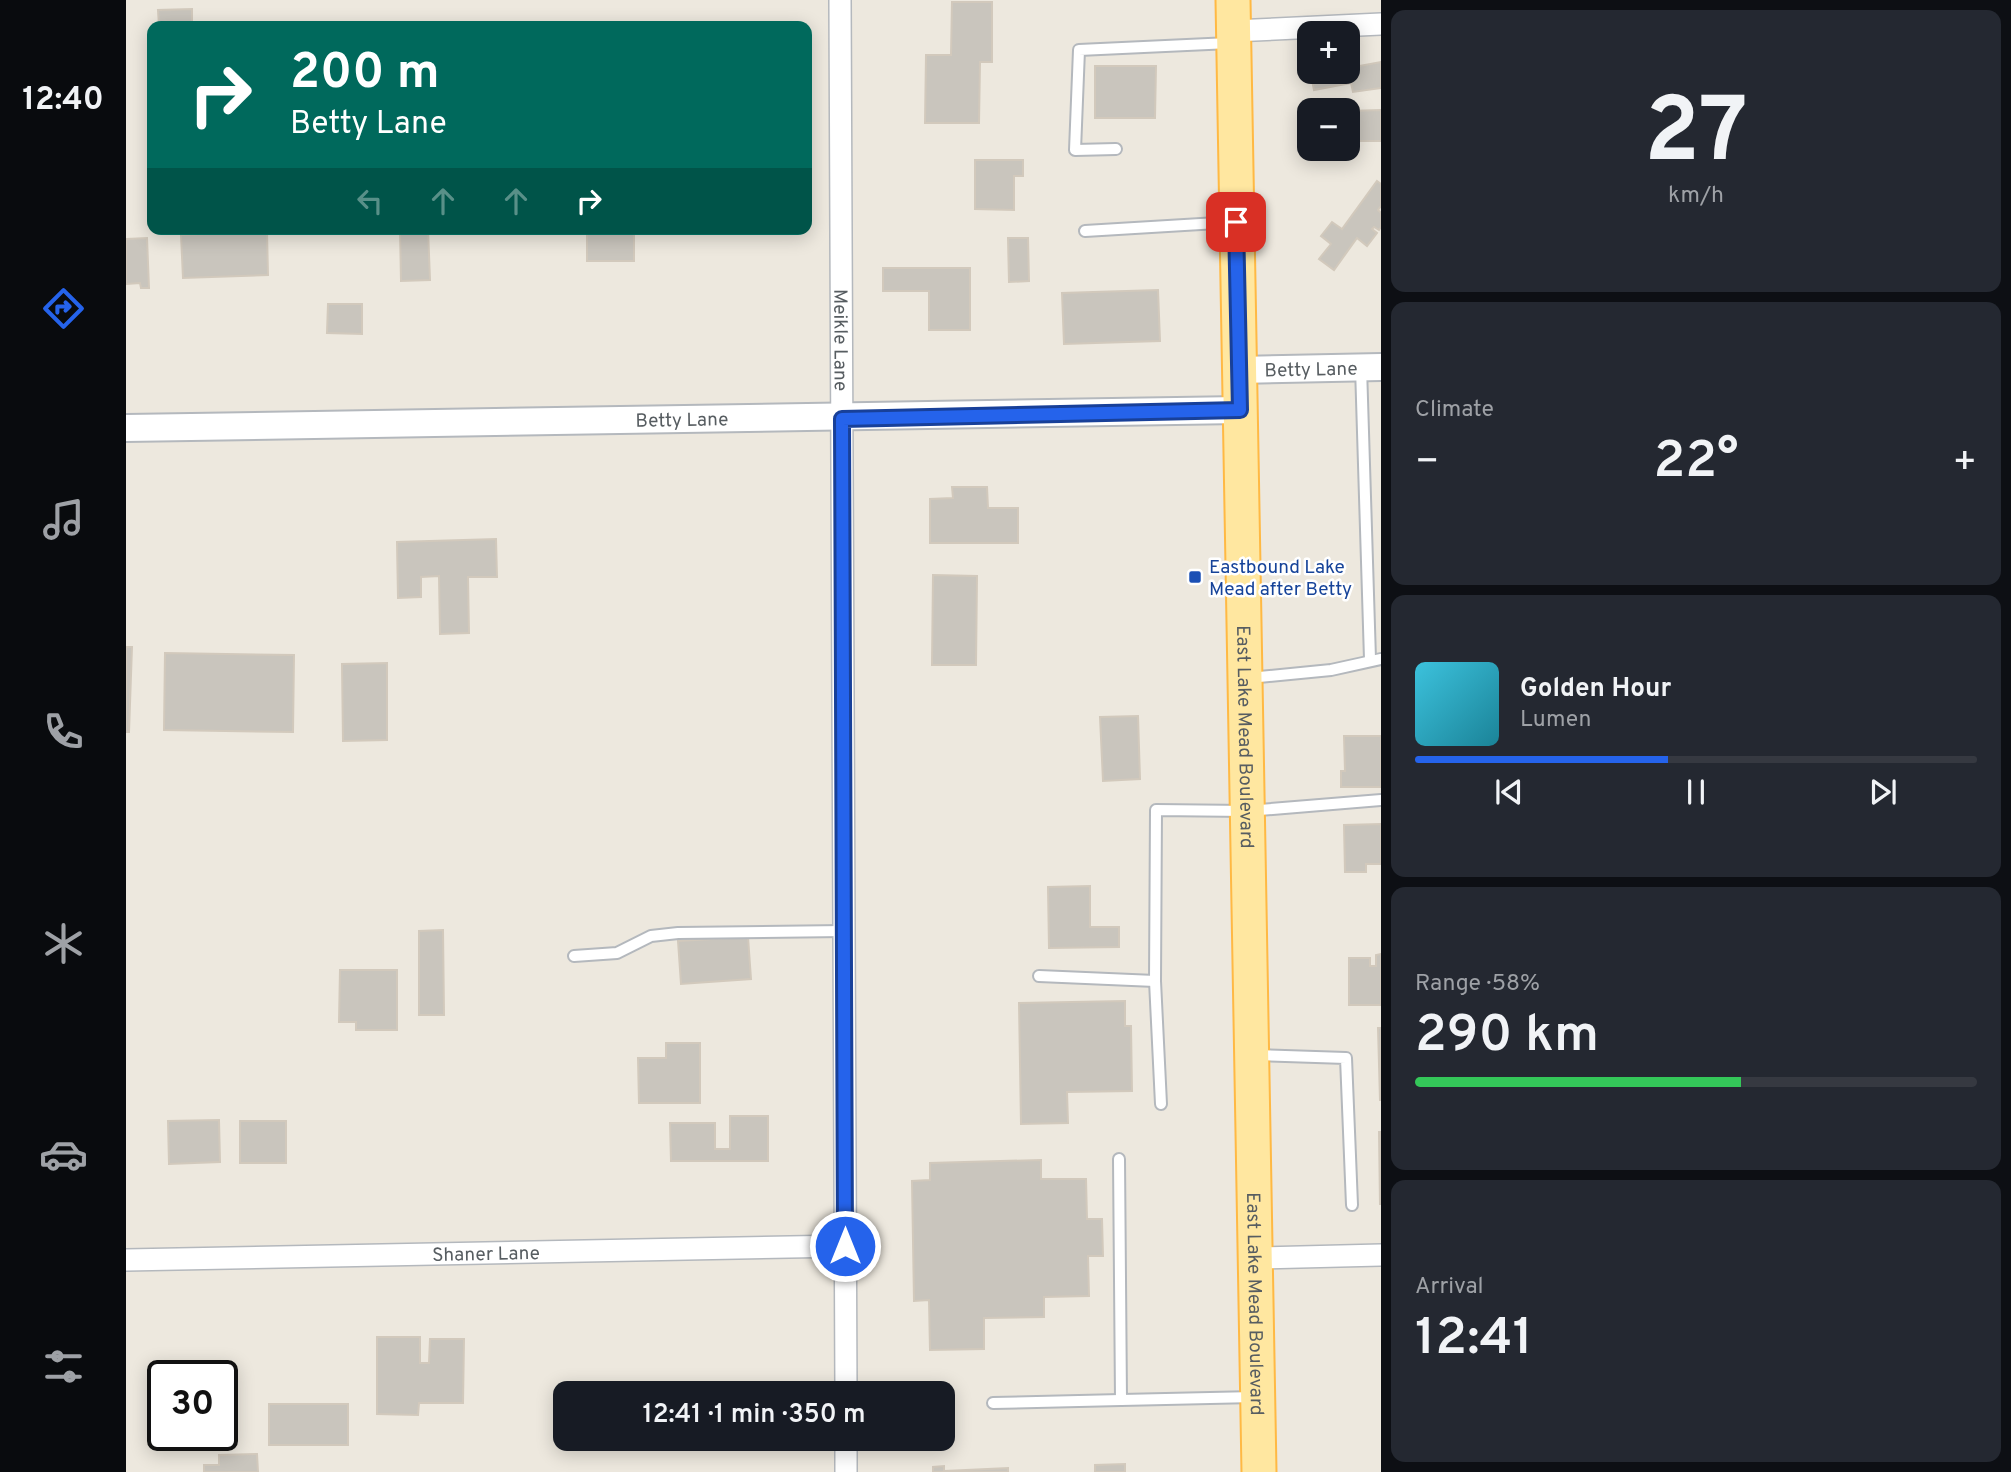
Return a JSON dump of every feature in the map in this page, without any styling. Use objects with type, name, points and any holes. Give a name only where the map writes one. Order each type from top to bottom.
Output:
[{"type":"main road","name":"East Lake Mead Boulevard","points":[[1233,24],[1259,1472]]},
{"type":"street","name":"Meikle Lane","points":[[840,0],[846,1381]]},
{"type":"street","points":[[1233,24],[1381,24]]},
{"type":"street","name":"Betty Lane","points":[[1239,370],[1371,367]]},
{"type":"street","name":"Betty Lane","points":[[126,428],[842,419],[1240,410]]},
{"type":"street","name":"Shaner Lane","points":[[126,1260],[845,1246]]},
{"type":"street","points":[[1255,1258],[1381,1255]]},
{"type":"street","points":[[846,1451],[846,1472]]},
{"type":"lane","points":[[1116,149],[1075,150],[1079,50],[1233,24]]},
{"type":"lane","points":[[1085,231],[1236,222]]},
{"type":"lane","points":[[1244,678],[1331,670],[1376,659],[1371,367]]},
{"type":"lane","points":[[1161,1104],[1155,981],[1156,810],[1247,811],[1381,800]]},
{"type":"lane","points":[[574,956],[617,953],[651,936],[678,933],[844,931]]},
{"type":"lane","points":[[1039,976],[1155,981]]},
{"type":"lane","points":[[1251,1055],[1346,1058],[1352,1205]]},
{"type":"lane","points":[[1119,1159],[1121,1400]]},
{"type":"lane","points":[[993,1403],[1257,1397]]},
{"type":"building","points":[[952,2],[992,2],[992,62],[980,62],[979,123],[925,123],[926,55],[951,55]]},
{"type":"building","points":[[192,9],[192,21],[159,21],[158,10]]},
{"type":"building","points":[[1381,62],[1381,88],[1353,92],[1351,84],[1360,84],[1360,66]]},
{"type":"building","points":[[1095,66],[1156,66],[1155,118],[1095,118]]},
{"type":"building","points":[[1313,84],[1346,84],[1314,90]]},
{"type":"building","points":[[1381,110],[1381,141],[1360,141],[1360,111]]},
{"type":"building","points":[[975,160],[1023,160],[1023,176],[1014,176],[1014,210],[975,209]]},
{"type":"building","points":[[1377,181],[1381,184],[1381,206],[1378,210],[1381,213],[1381,227],[1379,230],[1374,227],[1372,229],[1377,233],[1367,246],[1357,238],[1334,270],[1319,259],[1331,244],[1321,236],[1332,222],[1342,229]]},
{"type":"building","points":[[181,235],[267,235],[268,275],[183,278]]},
{"type":"building","points":[[400,235],[428,235],[430,280],[401,281]]},
{"type":"building","points":[[587,235],[634,235],[634,261],[587,261]]},
{"type":"building","points":[[147,238],[149,288],[141,288],[140,283],[126,284],[126,239]]},
{"type":"building","points":[[1008,238],[1028,238],[1029,281],[1009,282]]},
{"type":"building","points":[[883,268],[970,268],[970,330],[929,330],[929,291],[883,291]]},
{"type":"building","points":[[1158,290],[1160,341],[1064,344],[1062,293]]},
{"type":"building","points":[[328,304],[362,304],[362,334],[327,333]]},
{"type":"building","points":[[952,487],[987,487],[988,508],[1018,508],[1018,543],[930,543],[930,499],[953,498]]},
{"type":"building","points":[[496,539],[497,577],[468,577],[469,633],[440,634],[439,576],[421,577],[421,597],[398,598],[397,542]]},
{"type":"building","points":[[933,575],[977,576],[976,665],[932,665]]},
{"type":"building","points":[[126,647],[132,647],[129,732],[126,732]]},
{"type":"building","points":[[165,653],[294,655],[293,732],[164,730]]},
{"type":"building","points":[[387,663],[387,740],[343,741],[342,664]]},
{"type":"building","points":[[1138,716],[1140,779],[1103,781],[1100,717]]},
{"type":"building","points":[[1344,736],[1381,736],[1381,787],[1341,787],[1341,771],[1345,771]]},
{"type":"building","points":[[1381,824],[1381,864],[1366,864],[1366,872],[1345,872],[1344,825]]},
{"type":"building","points":[[1090,886],[1090,927],[1119,927],[1119,947],[1049,948],[1048,887]]},
{"type":"building","points":[[443,930],[444,1015],[419,1015],[419,931]]},
{"type":"building","points":[[748,937],[751,979],[681,984],[678,941]]},
{"type":"building","points":[[1381,954],[1381,1005],[1349,1005],[1349,958],[1370,958],[1370,966],[1376,966],[1376,955]]},
{"type":"building","points":[[340,970],[397,970],[397,1030],[356,1030],[356,1022],[339,1022]]},
{"type":"building","points":[[1125,1001],[1125,1026],[1131,1026],[1132,1091],[1067,1092],[1068,1123],[1021,1124],[1019,1003]]},
{"type":"building","points":[[1378,1028],[1381,1028],[1381,1100],[1380,1100]]},
{"type":"building","points":[[666,1043],[700,1043],[700,1103],[639,1103],[638,1058],[666,1058]]},
{"type":"building","points":[[730,1116],[768,1116],[768,1161],[671,1161],[670,1123],[715,1123],[715,1149],[730,1149]]},
{"type":"building","points":[[219,1120],[220,1162],[169,1164],[168,1121]]},
{"type":"building","points":[[240,1121],[286,1121],[286,1163],[240,1163]]},
{"type":"building","points":[[1381,1132],[1381,1204],[1380,1204]]},
{"type":"building","points":[[1041,1160],[1041,1179],[1086,1179],[1087,1219],[1102,1219],[1103,1256],[1088,1256],[1089,1296],[1044,1297],[1044,1317],[984,1318],[984,1349],[930,1350],[929,1300],[914,1301],[912,1181],[930,1180],[930,1163]]},
{"type":"building","points":[[377,1337],[420,1337],[420,1363],[429,1363],[430,1339],[464,1339],[463,1403],[419,1403],[418,1415],[377,1414]]},
{"type":"building","points":[[269,1404],[348,1404],[348,1445],[269,1445]]},
{"type":"building","points":[[257,1454],[258,1472],[204,1472],[204,1465],[219,1465],[219,1455]]},
{"type":"building","points":[[1125,1464],[1125,1472],[1095,1472],[1095,1465]]},
{"type":"building","points":[[944,1466],[944,1471],[1008,1468],[1008,1472],[933,1472],[933,1467]]},
{"type":"place","name":"Eastbound Lake Mead after Betty","points":[[1195,577]]},
{"type":"route","points":[[845,1246],[842,419],[1240,410],[1236,222]]}]
